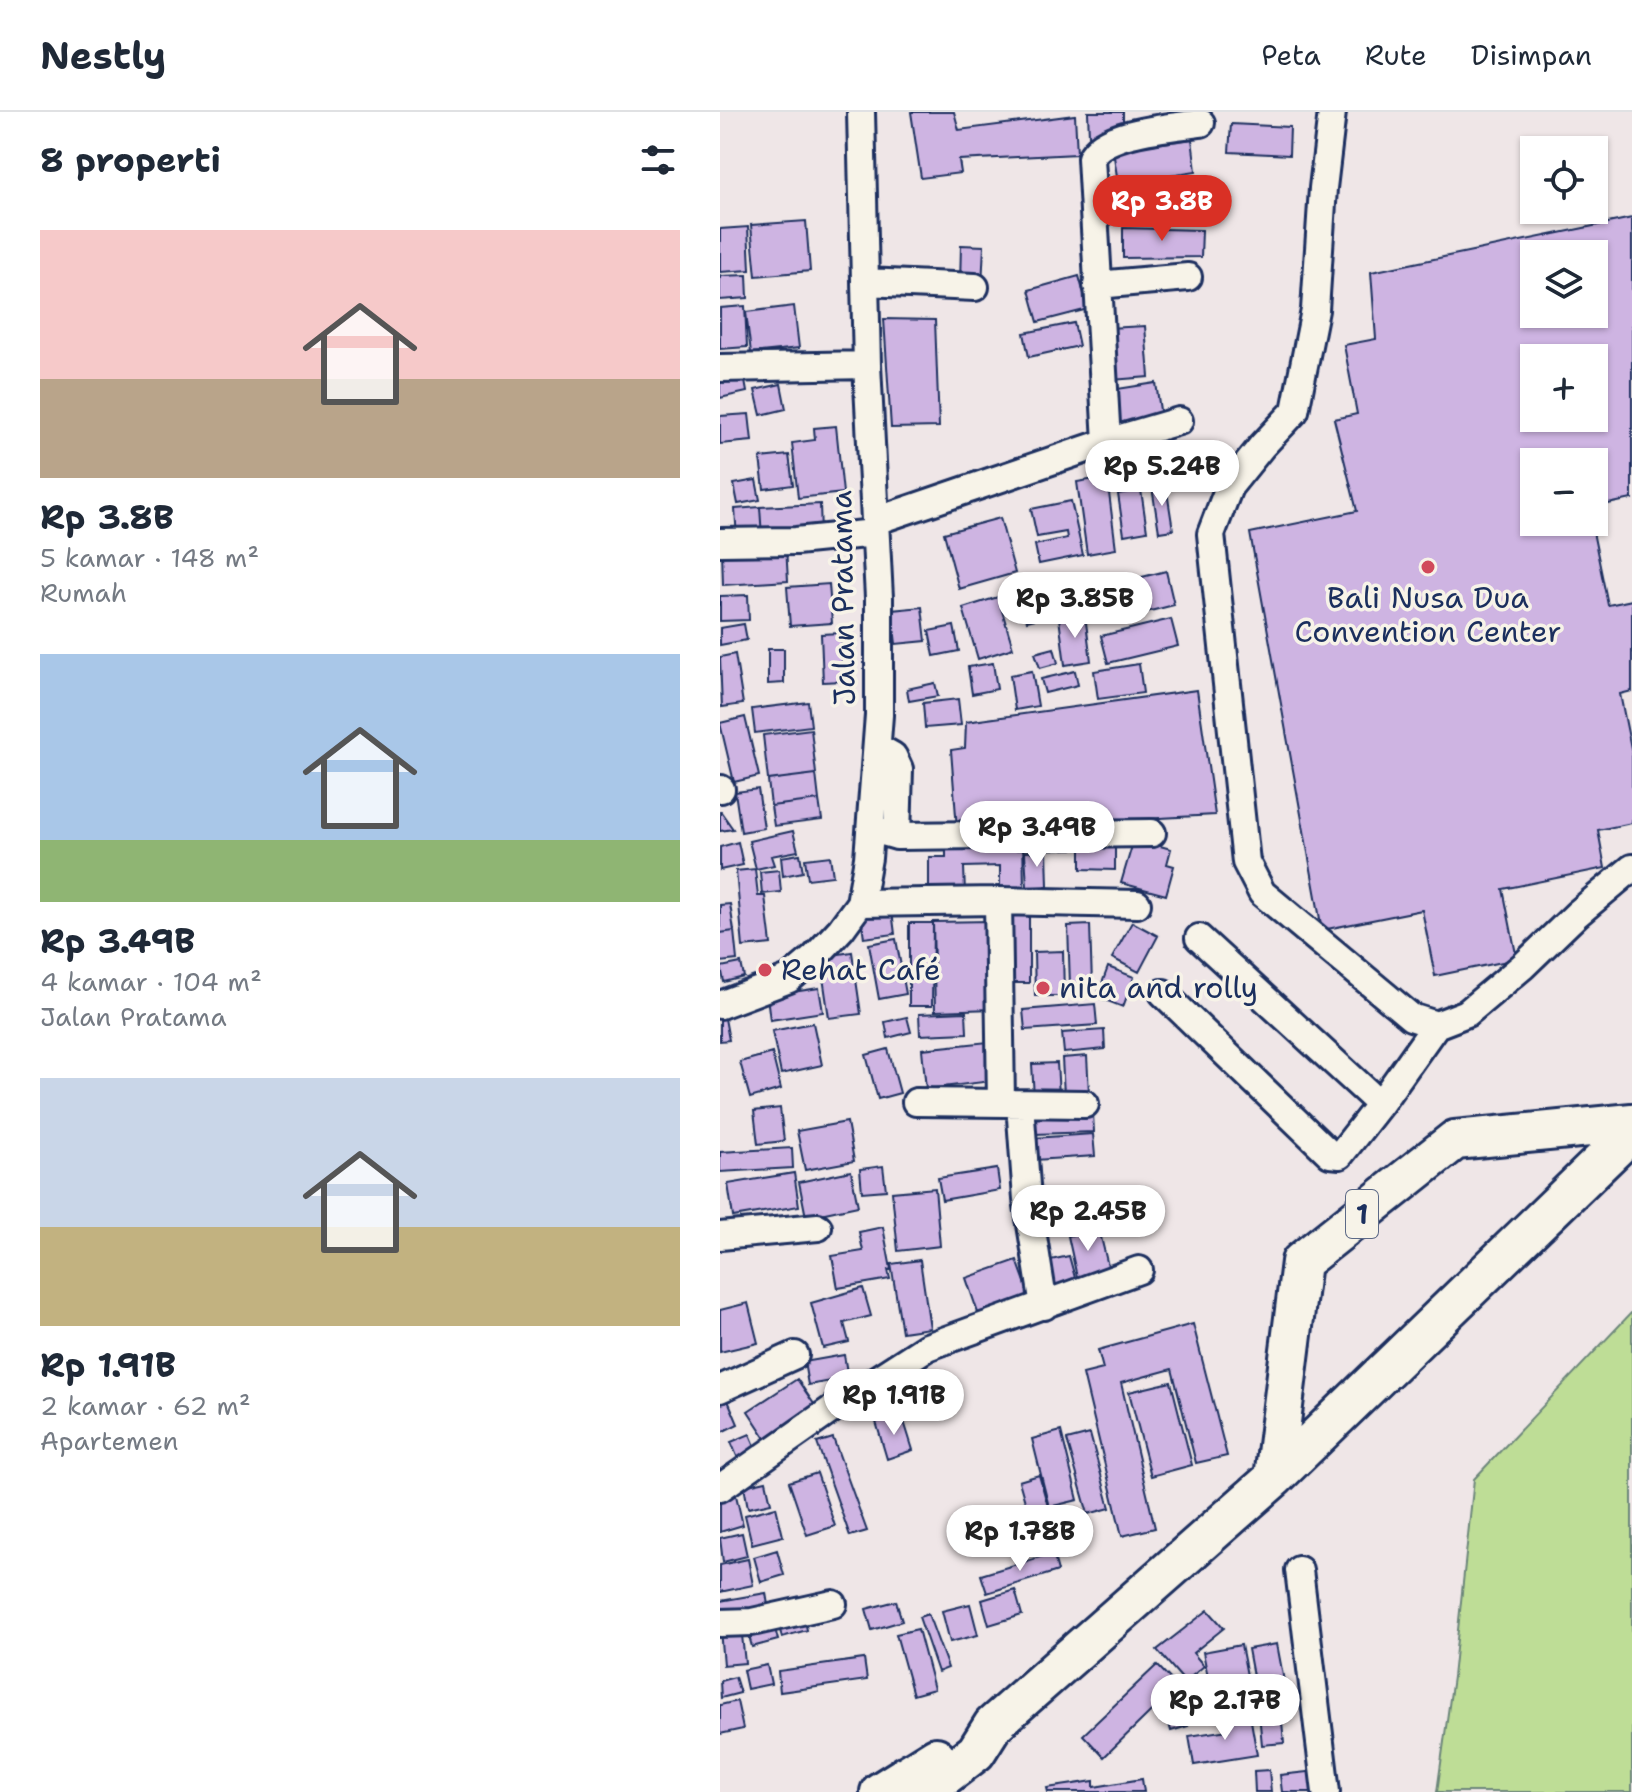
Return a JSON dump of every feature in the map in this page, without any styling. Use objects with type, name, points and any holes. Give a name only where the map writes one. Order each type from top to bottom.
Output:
[{"type":"highway","name":"1","points":[[1274,1478],[1301,1262],[1455,1140],[1632,1123]]},
{"type":"highway","points":[[918,1792],[976,1752],[993,1725],[1274,1478],[1632,1132]]},
{"type":"highway","points":[[880,1792],[910,1776],[963,1738],[993,1725]]},
{"type":"street","name":"Jalan Pratama","points":[[720,1005],[789,979],[841,929],[860,903],[872,829],[877,747],[879,598],[867,365],[861,112]]},
{"type":"street","points":[[1332,112],[1323,188],[1315,310],[1295,411],[1229,487],[1211,534],[1246,862],[1262,893],[1411,1017],[1436,1025]]},
{"type":"street","points":[[1107,442],[1091,158],[1098,147],[1138,132],[1201,123]]},
{"type":"street","points":[[1097,285],[1188,277]]},
{"type":"street","points":[[866,282],[975,287]]},
{"type":"street","points":[[720,368],[867,365]]},
{"type":"street","points":[[720,542],[796,541],[875,527],[1107,442],[1179,421]]},
{"type":"street","points":[[877,747],[893,756],[899,769],[897,836]]},
{"type":"street","points":[[872,829],[897,836],[1152,833]]},
{"type":"street","points":[[1163,993],[1330,1154],[1340,1155],[1436,1025],[1467,1013],[1632,868]]},
{"type":"street","points":[[860,903],[998,901],[1137,904]]},
{"type":"street","points":[[998,901],[1011,1103],[1044,1306]]},
{"type":"street","points":[[1199,938],[1380,1104]]},
{"type":"street","points":[[916,1102],[1085,1104]]},
{"type":"street","points":[[720,1236],[818,1227]]},
{"type":"street","points":[[720,1488],[927,1347],[1139,1270]]},
{"type":"street","points":[[720,1389],[795,1355]]},
{"type":"street","points":[[1299,1570],[1326,1792]]},
{"type":"street","points":[[720,1623],[752,1622],[833,1604]]},
{"type":"green space","points":[[1632,1312],[1632,1792],[1437,1792],[1474,1479]]},
{"type":"building","points":[[911,112],[954,112],[959,130],[1075,115],[1077,154],[959,160],[961,173],[921,178]]},
{"type":"building","points":[[1088,112],[1123,112],[1123,135],[1089,136]]},
{"type":"building","points":[[1231,124],[1290,127],[1289,155],[1229,152]]},
{"type":"building","points":[[1192,139],[1196,171],[1118,183],[1113,150]]},
{"type":"building","name":"Bali Nusa Dua Convention Center","points":[[1632,218],[1632,499],[1608,504],[1608,448],[1520,448],[1520,536],[1594,536],[1608,605],[1632,600],[1632,691],[1620,694],[1632,753],[1632,823],[1598,830],[1605,868],[1503,889],[1517,959],[1435,976],[1422,910],[1322,930],[1250,533],[1357,511],[1334,419],[1357,414],[1344,345],[1376,339],[1371,272],[1520,241],[1520,328],[1608,328],[1608,240],[1526,240]]},
{"type":"building","points":[[806,221],[810,271],[756,276],[751,225]]},
{"type":"building","points":[[748,227],[750,270],[720,272],[720,229]]},
{"type":"building","points":[[1123,228],[1202,230],[1201,257],[1123,258]]},
{"type":"building","points":[[961,245],[984,246],[982,285],[960,284]]},
{"type":"building","points":[[747,275],[748,298],[720,300],[720,276]]},
{"type":"building","points":[[1079,276],[1088,309],[1038,322],[1029,290]]},
{"type":"building","points":[[745,306],[747,347],[720,349],[720,308]]},
{"type":"building","points":[[794,306],[799,348],[751,353],[746,312]]},
{"type":"building","points":[[884,319],[935,320],[939,427],[891,428]]},
{"type":"building","points":[[1074,323],[1079,346],[1029,357],[1024,333]]},
{"type":"building","points":[[1145,326],[1149,377],[1112,380],[1108,328]]},
{"type":"building","points":[[743,370],[747,392],[720,398],[720,375]]},
{"type":"building","points":[[1156,383],[1161,417],[1116,423],[1111,390]]},
{"type":"building","points":[[781,384],[786,409],[761,415],[755,390]]},
{"type":"building","points":[[749,414],[752,441],[720,444],[720,416]]},
{"type":"building","points":[[836,426],[843,493],[798,498],[792,443],[815,440],[814,428]]},
{"type":"building","points":[[789,455],[793,485],[764,489],[760,458]]},
{"type":"building","points":[[1107,477],[1116,549],[1087,554],[1077,482]]},
{"type":"building","points":[[756,480],[760,500],[738,504],[734,484]]},
{"type":"building","points":[[1166,485],[1173,530],[1159,532],[1152,487]]},
{"type":"building","points":[[1141,490],[1147,531],[1124,535],[1118,494]]},
{"type":"building","points":[[1071,501],[1083,555],[1039,564],[1035,545],[1067,538],[1066,532],[1037,537],[1031,509]]},
{"type":"building","points":[[820,504],[821,533],[762,537],[760,507]]},
{"type":"building","points":[[760,507],[762,537],[737,538],[735,509]]},
{"type":"building","points":[[1000,518],[1015,573],[959,589],[944,533]]},
{"type":"building","points":[[786,546],[788,581],[723,585],[722,550]]},
{"type":"building","points":[[1166,571],[1174,605],[1115,620],[1106,586]]},
{"type":"building","points":[[1066,577],[1074,609],[1027,621],[1018,590]]},
{"type":"building","points":[[829,584],[832,623],[790,626],[787,587]]},
{"type":"building","points":[[748,595],[749,620],[720,621],[720,596]]},
{"type":"building","points":[[998,597],[1013,648],[978,659],[963,608]]},
{"type":"building","points":[[922,607],[926,641],[896,644],[892,610]]},
{"type":"building","points":[[1085,615],[1091,661],[1065,665],[1059,618]]},
{"type":"building","points":[[1171,619],[1178,646],[1108,663],[1101,636]]},
{"type":"building","points":[[744,624],[747,640],[720,645],[720,628]]},
{"type":"building","points":[[954,626],[959,651],[934,656],[929,631]]},
{"type":"building","points":[[841,633],[843,681],[823,682],[821,634]]},
{"type":"building","points":[[1054,648],[1058,663],[1040,668],[1035,653]]},
{"type":"building","points":[[768,649],[784,649],[784,683],[768,684]]},
{"type":"building","points":[[735,654],[743,704],[722,707],[720,657]]},
{"type":"building","points":[[993,663],[997,689],[972,694],[968,667]]},
{"type":"building","points":[[1139,664],[1143,693],[1098,699],[1094,671]]},
{"type":"building","points":[[1032,671],[1038,706],[1015,710],[1010,675]]},
{"type":"building","points":[[1075,671],[1078,685],[1045,693],[1041,679]]},
{"type":"building","points":[[935,683],[938,696],[909,701],[907,689]]},
{"type":"building","points":[[1197,690],[1215,815],[957,829],[951,750],[965,748],[966,722]]},
{"type":"building","points":[[958,699],[961,725],[925,728],[923,703]]},
{"type":"building","points":[[808,702],[811,726],[755,733],[752,709]]},
{"type":"building","points":[[745,717],[759,776],[734,782],[720,723]]},
{"type":"building","points":[[811,729],[816,774],[768,780],[763,735]]},
{"type":"building","points":[[816,774],[819,800],[771,806],[768,780]]},
{"type":"building","points":[[758,789],[764,828],[741,832],[735,792]]},
{"type":"building","points":[[819,800],[822,820],[774,826],[771,806]]},
{"type":"building","points":[[721,812],[733,829],[720,831]]},
{"type":"building","points":[[793,831],[798,851],[771,856],[774,865],[756,869],[749,841]]},
{"type":"building","points":[[1023,837],[1024,890],[1000,891],[1000,866],[964,867],[965,893],[929,893],[929,857],[946,857],[946,838]]},
{"type":"building","points":[[1134,839],[1171,849],[1167,864],[1174,866],[1166,895],[1121,883]]},
{"type":"building","points":[[738,842],[743,865],[720,870],[720,847]]},
{"type":"building","points":[[1081,848],[1115,848],[1115,870],[1081,869]]},
{"type":"building","points":[[1047,851],[1048,886],[1027,887],[1025,852]]},
{"type":"building","points":[[800,854],[803,872],[783,876],[781,857]]},
{"type":"building","points":[[830,856],[833,876],[808,879],[805,859]]},
{"type":"building","points":[[755,869],[758,896],[765,896],[771,944],[743,947],[736,871]]},
{"type":"building","points":[[779,870],[781,892],[762,894],[760,872]]},
{"type":"building","points":[[730,904],[734,931],[720,933],[720,905]]},
{"type":"building","points":[[892,911],[895,934],[864,938],[861,915]]},
{"type":"building","points":[[1006,915],[1029,916],[1029,983],[1005,983]]},
{"type":"building","points":[[991,921],[993,1009],[935,1011],[933,922]]},
{"type":"building","points":[[1132,922],[1158,936],[1139,972],[1112,958]]},
{"type":"building","points":[[909,923],[933,923],[932,1006],[909,1006]]},
{"type":"building","points":[[1090,925],[1092,984],[1070,985],[1068,926]]},
{"type":"building","points":[[734,931],[737,960],[720,962],[720,933]]},
{"type":"building","points":[[896,939],[906,994],[879,999],[869,944]]},
{"type":"building","points":[[1063,951],[1064,996],[1035,996],[1034,952]]},
{"type":"building","points":[[852,952],[861,1014],[829,1018],[820,957]]},
{"type":"building","points":[[741,963],[744,977],[724,982],[721,967]]},
{"type":"building","points":[[1108,967],[1134,977],[1123,1007],[1097,997]]},
{"type":"building","points":[[819,988],[823,1012],[770,1020],[767,996]]},
{"type":"building","points":[[1095,1004],[1097,1025],[1025,1030],[1023,1010]]},
{"type":"building","points":[[966,1012],[967,1033],[920,1035],[919,1014]]},
{"type":"building","points":[[720,1013],[724,1013],[729,1040],[720,1041]]},
{"type":"building","points":[[907,1017],[911,1032],[888,1038],[885,1022]]},
{"type":"building","points":[[813,1023],[822,1065],[781,1074],[772,1031]]},
{"type":"building","points":[[1104,1030],[1105,1049],[1064,1053],[1062,1033]]},
{"type":"building","points":[[988,1042],[992,1081],[926,1089],[922,1049]]},
{"type":"building","points":[[888,1049],[900,1093],[878,1099],[866,1055]]},
{"type":"building","points":[[772,1053],[781,1089],[750,1098],[740,1062]]},
{"type":"building","points":[[1087,1056],[1089,1093],[1064,1095],[1062,1058]]},
{"type":"building","points":[[1057,1063],[1059,1095],[1034,1097],[1032,1064]]},
{"type":"building","points":[[780,1108],[784,1141],[758,1144],[754,1111]]},
{"type":"building","points":[[1093,1112],[1094,1132],[1034,1134],[1034,1114]]},
{"type":"building","points":[[847,1122],[854,1161],[805,1170],[797,1131]]},
{"type":"building","points":[[1093,1134],[1095,1156],[1035,1160],[1033,1138]]},
{"type":"building","points":[[792,1148],[793,1168],[720,1172],[720,1152]]},
{"type":"building","points":[[883,1166],[886,1190],[862,1192],[860,1169]]},
{"type":"building","points":[[997,1169],[1000,1190],[942,1200],[938,1178]]},
{"type":"building","points":[[851,1171],[858,1206],[806,1217],[799,1182]]},
{"type":"building","points":[[794,1173],[799,1206],[733,1217],[728,1184]]},
{"type":"building","points":[[935,1188],[940,1246],[898,1251],[892,1192]]},
{"type":"building","points":[[883,1227],[890,1279],[838,1288],[832,1256],[863,1251],[859,1232]]},
{"type":"building","points":[[1099,1229],[1109,1270],[1077,1277],[1068,1236]]},
{"type":"building","points":[[1069,1256],[1077,1285],[1051,1287],[1046,1261]]},
{"type":"building","points":[[920,1260],[930,1328],[902,1332],[891,1264]]},
{"type":"building","points":[[1017,1260],[1030,1296],[978,1313],[966,1278]]},
{"type":"building","points":[[863,1288],[871,1316],[844,1323],[849,1342],[823,1348],[811,1303]]},
{"type":"building","points":[[748,1303],[758,1343],[720,1352],[720,1310]]},
{"type":"building","points":[[1193,1324],[1227,1456],[1196,1463],[1172,1369],[1121,1383],[1155,1528],[1122,1536],[1083,1374],[1103,1369],[1098,1350]]},
{"type":"building","points":[[844,1355],[848,1378],[808,1385],[804,1362]]},
{"type":"building","points":[[797,1379],[816,1407],[767,1440],[748,1411]]},
{"type":"building","points":[[1171,1382],[1192,1465],[1151,1476],[1129,1392]]},
{"type":"building","points":[[727,1398],[738,1424],[720,1433],[720,1401]]},
{"type":"building","points":[[902,1415],[913,1450],[887,1459],[876,1422]]},
{"type":"building","points":[[1061,1431],[1078,1500],[1049,1507],[1032,1439]]},
{"type":"building","points":[[750,1434],[758,1453],[739,1461],[731,1442]]},
{"type":"building","points":[[1090,1434],[1110,1508],[1088,1514],[1067,1440]]},
{"type":"building","points":[[833,1438],[867,1531],[850,1536],[817,1443]]},
{"type":"building","points":[[817,1473],[835,1526],[807,1535],[789,1482]]},
{"type":"building","points":[[1039,1475],[1059,1545],[1039,1551],[1019,1481]]},
{"type":"building","points":[[766,1481],[771,1503],[748,1508],[744,1486]]},
{"type":"building","points":[[735,1491],[743,1525],[720,1532],[720,1496]]},
{"type":"building","points":[[776,1507],[783,1536],[752,1544],[745,1515]]},
{"type":"building","points":[[742,1533],[747,1556],[723,1562],[720,1538]]},
{"type":"building","points":[[777,1550],[784,1575],[761,1582],[754,1557]]},
{"type":"building","points":[[1053,1553],[1058,1571],[987,1593],[981,1575]]},
{"type":"building","points":[[748,1559],[753,1585],[720,1592],[720,1565]]},
{"type":"building","points":[[1015,1590],[1022,1615],[989,1625],[982,1600]]},
{"type":"building","points":[[766,1593],[769,1611],[720,1619],[720,1601]]},
{"type":"building","points":[[896,1601],[902,1621],[872,1630],[866,1609]]},
{"type":"building","points":[[970,1604],[978,1635],[950,1642],[942,1611]]},
{"type":"building","points":[[1208,1610],[1224,1628],[1193,1653],[1204,1666],[1185,1682],[1157,1650]]},
{"type":"building","points":[[928,1614],[948,1668],[938,1672],[919,1617]]},
{"type":"building","points":[[804,1617],[807,1630],[782,1637],[778,1624]]},
{"type":"building","points":[[773,1621],[778,1640],[752,1647],[747,1628]]},
{"type":"building","points":[[741,1626],[745,1663],[723,1665],[720,1629]]},
{"type":"building","points":[[918,1629],[934,1689],[913,1695],[896,1634]]},
{"type":"building","points":[[1277,1644],[1287,1697],[1258,1703],[1248,1649]]},
{"type":"building","points":[[1241,1645],[1252,1701],[1214,1708],[1203,1652]]},
{"type":"building","points":[[864,1659],[867,1680],[780,1692],[778,1671]]},
{"type":"building","points":[[767,1665],[771,1684],[747,1689],[743,1670]]},
{"type":"building","points":[[1157,1665],[1177,1686],[1104,1757],[1083,1735]]},
{"type":"building","points":[[735,1677],[740,1693],[721,1698],[720,1681]]},
{"type":"building","points":[[737,1701],[743,1729],[720,1734],[720,1705]]},
{"type":"building","points":[[1181,1704],[1188,1726],[1171,1731],[1165,1709]]},
{"type":"building","points":[[1281,1711],[1284,1743],[1262,1745],[1259,1713]]},
{"type":"building","points":[[1250,1715],[1257,1755],[1194,1765],[1189,1736],[1228,1730],[1226,1718]]},
{"type":"building","points":[[1269,1770],[1271,1792],[1255,1792],[1254,1771]]},
{"type":"building","points":[[1316,1771],[1319,1792],[1282,1792],[1280,1775]]},
{"type":"building","points":[[1142,1779],[1144,1792],[1048,1792],[1047,1788],[1094,1781],[1094,1787]]},
{"type":"place","name":"Bali Nusa Dua Convention Center","points":[[1428,567]]},
{"type":"place","name":"Rehat Café","points":[[765,970]]},
{"type":"place","name":"nita and rolly","points":[[1043,988]]}]
